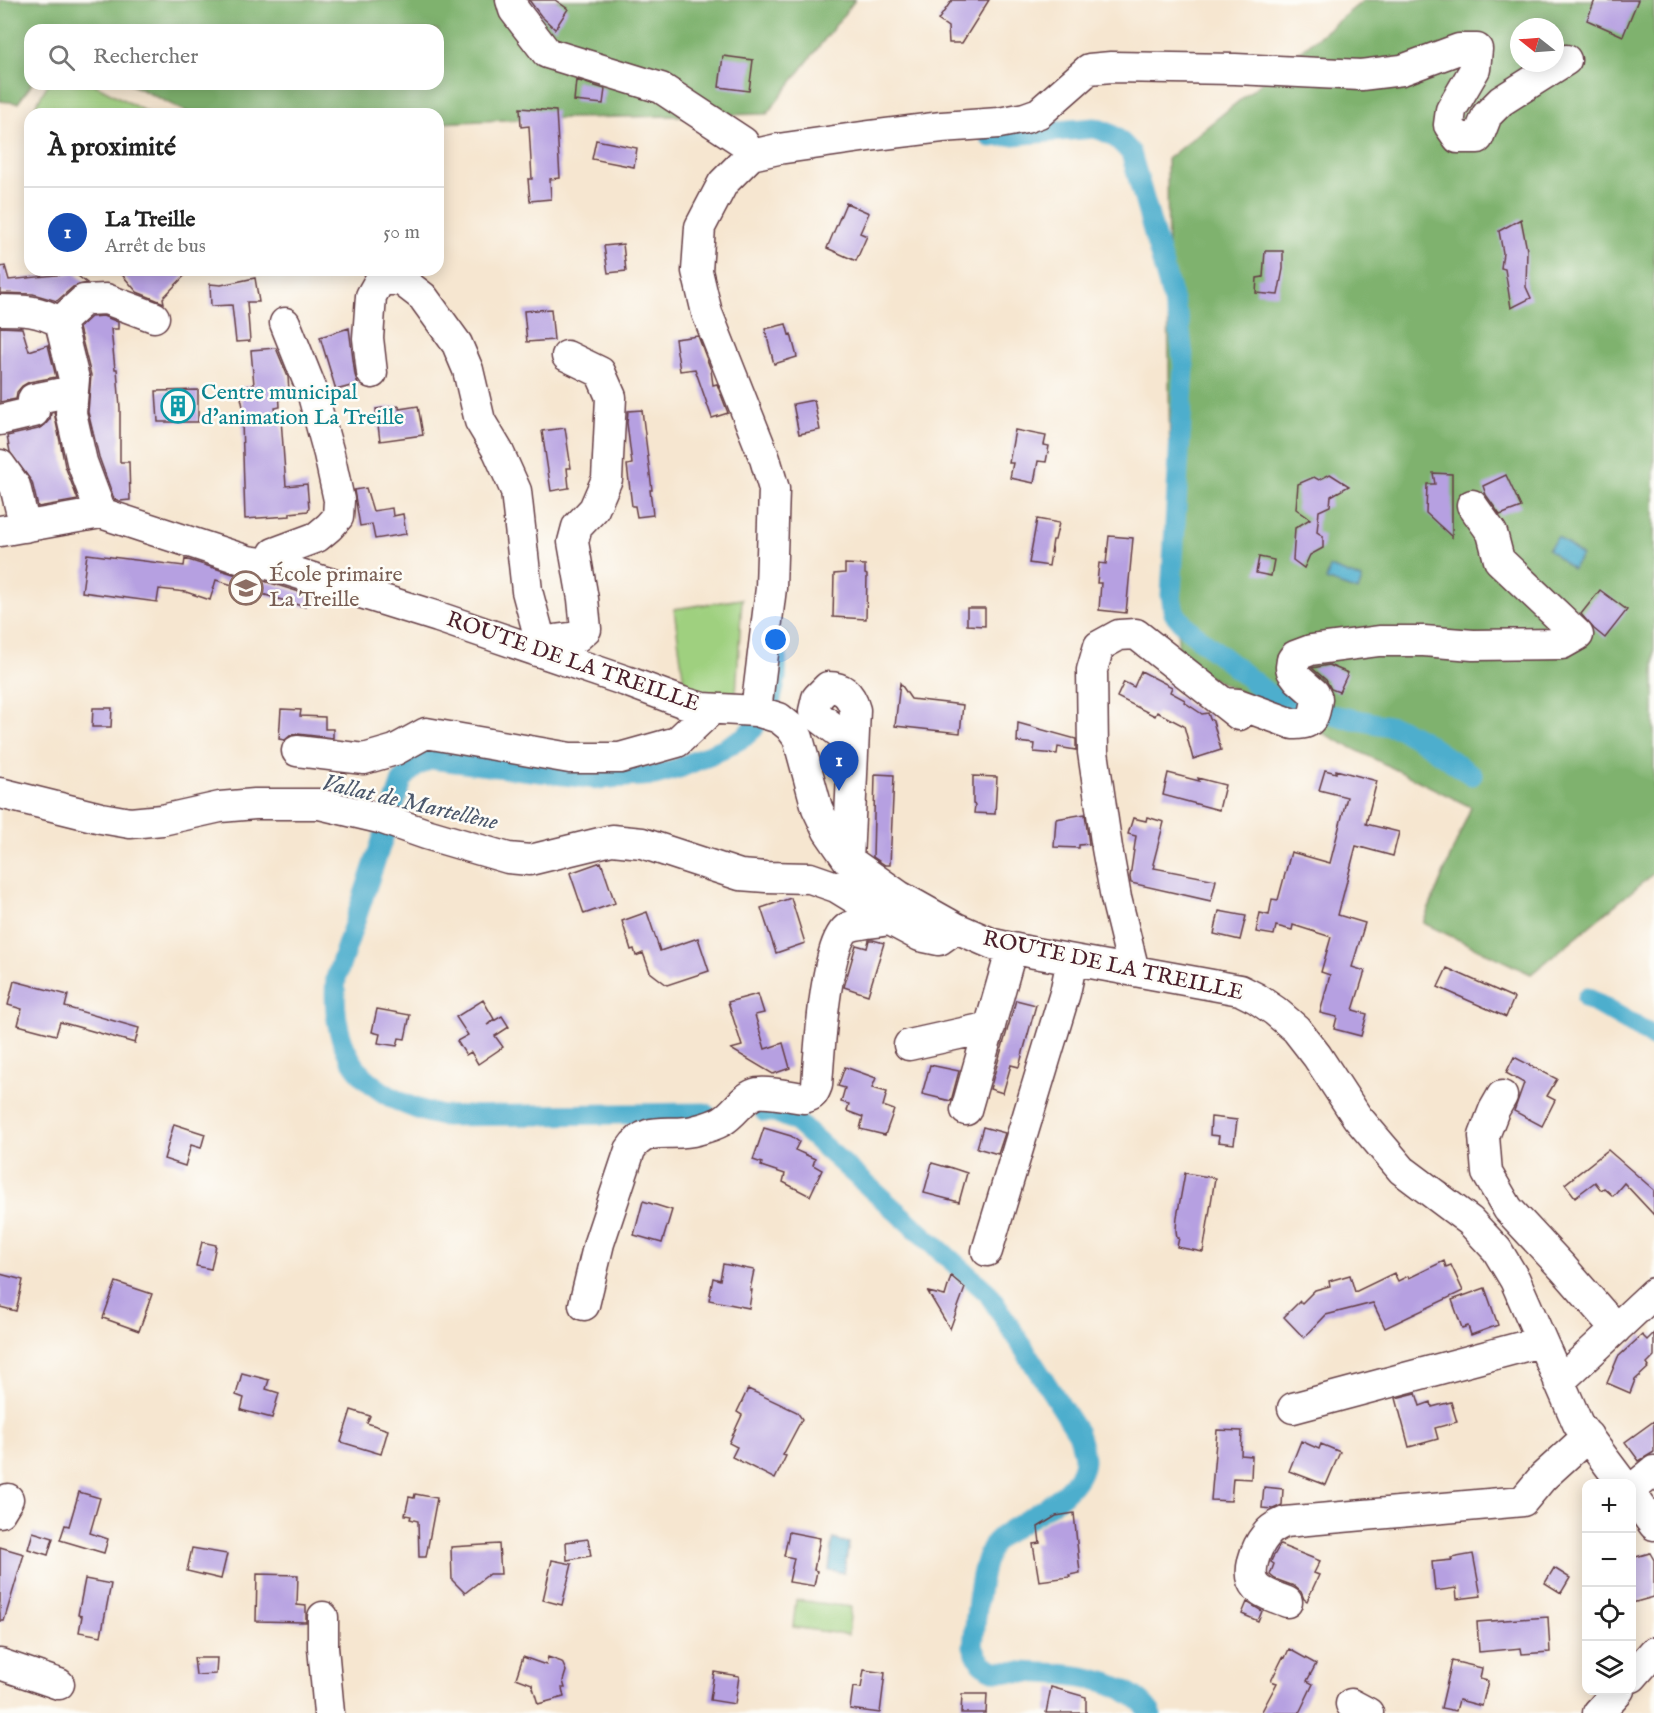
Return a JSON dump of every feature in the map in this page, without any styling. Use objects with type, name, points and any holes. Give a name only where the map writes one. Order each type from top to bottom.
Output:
[{"type":"street","points":[[511,0],[514,10],[547,53],[661,88],[742,142],[751,156]]},
{"type":"street","points":[[760,712],[771,588],[774,489],[765,459],[707,314],[697,271],[700,227],[723,183],[751,156],[778,149],[869,136],[999,123],[1025,118],[1039,113],[1089,69],[1235,69],[1361,75],[1402,70],[1459,49],[1477,49],[1474,69],[1450,110],[1449,125],[1458,138],[1478,138],[1487,115],[1501,101],[1566,60]]},
{"type":"street","points":[[372,373],[368,338],[371,296],[380,280],[401,280],[423,297],[457,344],[468,370],[480,421],[498,451],[516,491],[527,591],[537,628],[537,651]]},
{"type":"street","points":[[60,322],[84,300],[106,299],[154,317]]},
{"type":"street","points":[[0,310],[27,310],[46,314],[60,322],[74,379],[71,413],[81,462],[101,513],[12,529],[15,486],[0,465]]},
{"type":"street","points":[[268,564],[274,552],[317,537],[338,517],[339,501],[311,388],[285,323]]},
{"type":"street","points":[[537,651],[554,640],[577,637],[586,629],[573,542],[577,527],[594,509],[607,479],[611,397],[600,372],[567,356]]},
{"type":"street","points":[[0,420],[73,391]]},
{"type":"street","points":[[1134,971],[1116,898],[1093,752],[1092,670],[1099,646],[1119,635],[1136,634],[1232,709],[1238,704],[1293,724],[1301,724],[1309,722],[1317,699],[1314,693],[1298,679],[1291,667],[1295,656],[1311,650],[1379,641],[1473,645],[1562,644],[1578,635],[1499,560],[1492,532],[1472,505]]},
{"type":"street","name":"ROUTE DE LA TREILLE","points":[[101,513],[248,561],[268,564],[438,617],[682,702],[712,709],[760,712],[779,718],[798,738],[821,819],[828,831],[848,860],[899,896],[956,928],[993,944],[1240,990],[1256,998],[1296,1029],[1317,1056],[1357,1117],[1402,1170],[1470,1221],[1497,1250],[1515,1280],[1540,1342],[1578,1424],[1619,1479]]},
{"type":"street","points":[[297,751],[364,759],[395,750],[426,733],[570,758],[620,758],[677,742],[712,709]]},
{"type":"street","points":[[848,860],[853,750]]},
{"type":"street","points":[[0,793],[130,823],[162,820],[220,807],[255,804],[319,804],[383,819],[508,858],[530,860],[612,840],[642,843],[740,875],[810,878],[836,887],[920,936],[939,940],[956,928]]},
{"type":"street","points":[[584,1305],[599,1243],[630,1150],[636,1141],[652,1133],[693,1131],[732,1112],[749,1096],[761,1093],[810,1097],[817,1085],[823,1012],[829,973],[842,932],[849,927],[890,920]]},
{"type":"street","points":[[966,1110],[1012,948]]},
{"type":"street","points":[[987,1251],[1065,993],[1072,960]]},
{"type":"street","points":[[909,1045],[990,1026]]},
{"type":"street","points":[[1502,1096],[1484,1136],[1487,1173],[1508,1209],[1616,1329]]},
{"type":"street","points":[[1559,1382],[1654,1293]]},
{"type":"street","points":[[1293,1408],[1540,1342]]},
{"type":"street","points":[[1287,1602],[1257,1587],[1252,1577],[1252,1563],[1265,1536],[1272,1528],[1285,1522],[1523,1501],[1543,1477],[1588,1436]]},
{"type":"street","points":[[1636,1485],[1654,1472]]},
{"type":"street","points":[[1636,1501],[1654,1526]]},
{"type":"street","points":[[323,1617],[329,1713]]},
{"type":"street","points":[[1636,1672],[1654,1652]]},
{"type":"street","points":[[0,1664],[59,1684]]},
{"type":"green space","points":[[0,0],[855,0],[767,114],[444,123],[444,108],[179,108],[142,90],[444,90],[444,24],[24,24],[24,90],[28,90],[18,103],[0,101]]},
{"type":"green space","points":[[1364,0],[1654,0],[1654,873],[1531,974],[1423,923],[1471,807],[1179,662],[1170,481],[1167,159]]},
{"type":"green space","points":[[45,90],[105,90],[139,108],[34,108]]},
{"type":"green space","points":[[742,599],[736,695],[685,690],[674,609]]},
{"type":"green space","points":[[796,1600],[851,1607],[848,1635],[793,1627]]},
{"type":"water","points":[[1558,537],[1582,556],[1572,569],[1548,549]]},
{"type":"water","points":[[1330,567],[1362,579],[1358,591],[1326,580]]},
{"type":"water","points":[[833,1539],[849,1543],[844,1573],[829,1570]]},
{"type":"building","points":[[529,0],[555,0],[568,9],[555,29]]},
{"type":"building","points":[[952,0],[989,0],[962,43],[949,43],[948,27],[938,20]]},
{"type":"building","points":[[1595,0],[1638,0],[1623,36],[1587,20]]},
{"type":"building","points":[[723,56],[753,60],[749,91],[719,87]]},
{"type":"building","points":[[576,80],[605,89],[603,104],[574,101]]},
{"type":"building","points":[[520,108],[556,111],[560,178],[550,179],[551,199],[530,201],[528,179],[532,179],[529,126],[521,127]]},
{"type":"building","points":[[596,140],[637,148],[634,167],[592,159]]},
{"type":"building","points":[[846,203],[869,213],[860,233],[867,236],[856,261],[827,248]]},
{"type":"building","points":[[1521,219],[1527,250],[1526,287],[1531,298],[1511,308],[1505,269],[1501,268],[1503,253],[1499,231]]},
{"type":"building","points":[[623,244],[626,271],[608,273],[604,246]]},
{"type":"building","points":[[1265,251],[1283,251],[1283,269],[1278,295],[1256,293],[1257,278],[1263,277]]},
{"type":"building","points":[[5,266],[9,280],[46,276],[78,276],[87,283],[73,287],[57,301],[33,294],[0,293],[0,267]]},
{"type":"building","points":[[123,276],[184,276],[163,298],[164,303],[137,292]]},
{"type":"building","points":[[255,278],[259,302],[247,302],[250,341],[236,342],[232,305],[211,306],[210,284],[221,285]]},
{"type":"building","points":[[551,309],[554,340],[527,342],[524,311]]},
{"type":"building","points":[[103,316],[118,322],[118,329],[111,329],[120,408],[120,462],[129,462],[130,500],[114,499],[99,457],[88,412],[91,375],[79,328],[91,317]]},
{"type":"building","points":[[786,324],[797,357],[774,364],[765,329]]},
{"type":"building","points":[[0,327],[22,328],[29,351],[48,345],[56,377],[29,382],[17,392],[16,399],[0,402]]},
{"type":"building","points":[[349,328],[358,384],[336,390],[320,337]]},
{"type":"building","points":[[698,336],[711,370],[713,385],[717,384],[728,413],[712,418],[695,369],[680,371],[675,339]]},
{"type":"building","points":[[276,348],[288,377],[289,390],[279,391],[280,407],[275,408],[277,419],[281,419],[286,486],[307,484],[309,508],[308,511],[290,513],[290,516],[245,519],[242,421],[246,421],[239,388],[254,385],[251,350]]},
{"type":"building","name":"Centre municipal d'animation La Treille","points":[[198,390],[198,422],[158,422],[156,391]]},
{"type":"building","points":[[814,400],[820,430],[799,434],[793,404]]},
{"type":"building","points":[[399,406],[399,409],[418,406],[423,435],[380,441],[376,409]]},
{"type":"building","points":[[642,410],[653,515],[637,517],[635,506],[632,506],[627,465],[632,464],[627,423],[628,411]]},
{"type":"building","points":[[54,412],[65,466],[78,500],[38,507],[32,482],[10,452],[7,436],[38,429],[45,425],[51,413]]},
{"type":"building","points":[[565,428],[571,468],[567,468],[569,488],[551,491],[542,431]]},
{"type":"building","points":[[1015,430],[1046,436],[1044,445],[1049,446],[1046,462],[1038,461],[1034,483],[1010,478],[1013,463],[1009,463]]},
{"type":"building","points":[[1433,473],[1452,474],[1452,537],[1426,513],[1427,484],[1435,484]]},
{"type":"building","points":[[1330,474],[1349,486],[1331,496],[1330,506],[1319,511],[1317,532],[1323,536],[1323,548],[1310,555],[1304,568],[1293,560],[1295,528],[1310,519],[1296,509],[1298,484],[1314,477],[1319,480]]},
{"type":"building","points":[[1506,475],[1521,507],[1500,515],[1486,495],[1483,486]]},
{"type":"building","points":[[366,488],[373,511],[392,508],[393,516],[403,514],[406,534],[375,539],[372,524],[360,526],[354,490]]},
{"type":"building","points":[[1037,519],[1059,523],[1055,540],[1053,540],[1049,566],[1029,563]]},
{"type":"building","points":[[1109,536],[1133,538],[1126,613],[1099,610],[1101,583],[1097,583],[1099,563],[1106,564]]},
{"type":"building","points":[[87,554],[184,566],[185,559],[309,595],[305,607],[216,580],[210,600],[186,592],[159,589],[157,602],[82,592]]},
{"type":"building","points":[[1259,557],[1274,560],[1271,576],[1256,573]]},
{"type":"building","points":[[845,564],[865,565],[867,575],[866,619],[833,617],[834,574],[845,573]]},
{"type":"building","points":[[1600,590],[1627,610],[1605,638],[1581,614]]},
{"type":"building","points":[[967,608],[985,608],[985,626],[967,625]]},
{"type":"building","points":[[1329,665],[1348,673],[1339,692],[1331,689],[1326,680],[1312,668]]},
{"type":"building","points":[[1141,671],[1172,687],[1170,692],[1185,700],[1184,702],[1202,714],[1208,713],[1213,721],[1221,750],[1193,759],[1184,726],[1157,712],[1155,716],[1117,697],[1124,682],[1134,687]]},
{"type":"building","points":[[900,683],[911,699],[963,705],[960,733],[895,726]]},
{"type":"building","points":[[93,708],[112,708],[111,727],[92,727]]},
{"type":"building","points":[[281,709],[301,710],[300,716],[325,717],[325,729],[333,729],[333,738],[298,734],[291,735],[285,740],[279,739]]},
{"type":"building","points":[[1018,723],[1076,739],[1076,750],[1058,747],[1057,754],[1034,752],[1035,744],[1017,742]]},
{"type":"building","points":[[1325,770],[1336,773],[1336,770],[1377,781],[1366,824],[1399,832],[1393,856],[1356,846],[1338,915],[1365,923],[1352,967],[1365,971],[1353,1010],[1367,1014],[1361,1036],[1334,1029],[1337,1017],[1320,1013],[1330,975],[1321,972],[1331,937],[1293,925],[1292,930],[1276,926],[1274,935],[1256,932],[1260,913],[1269,915],[1272,899],[1278,900],[1291,852],[1330,863],[1347,797],[1319,790]]},
{"type":"building","points":[[1168,773],[1225,785],[1219,810],[1163,795]]},
{"type":"building","points":[[875,774],[894,775],[890,865],[885,865],[873,857]]},
{"type":"building","points":[[973,776],[997,777],[995,814],[974,813]]},
{"type":"building","points":[[1085,814],[1089,844],[1079,845],[1079,848],[1054,847],[1056,819]]},
{"type":"building","points":[[1147,817],[1164,822],[1153,864],[1154,868],[1216,880],[1211,901],[1131,883],[1136,836],[1128,834],[1133,818],[1146,821]]},
{"type":"building","points":[[601,862],[615,903],[584,914],[570,873]]},
{"type":"building","points":[[791,898],[805,943],[776,953],[761,908]]},
{"type":"building","points":[[1219,911],[1246,916],[1240,940],[1214,934]]},
{"type":"building","points":[[647,912],[660,951],[698,938],[709,971],[667,985],[650,972],[643,953],[636,956],[634,949],[631,950],[622,921]]},
{"type":"building","points":[[869,940],[884,943],[868,995],[844,987],[856,945],[867,948]]},
{"type":"building","points":[[1447,968],[1514,998],[1506,1017],[1438,987]]},
{"type":"building","points":[[14,981],[68,995],[65,1007],[139,1028],[135,1043],[60,1022],[56,1035],[18,1025],[22,1009],[8,1005]]},
{"type":"building","points":[[758,994],[764,1013],[755,1015],[765,1049],[783,1043],[790,1068],[773,1074],[731,1049],[742,1046],[728,1002]]},
{"type":"building","points":[[483,1000],[494,1019],[487,1025],[502,1016],[509,1027],[495,1036],[503,1047],[478,1064],[471,1052],[466,1055],[457,1041],[468,1035],[456,1017]]},
{"type":"building","points":[[1016,1000],[1036,1005],[1019,1067],[1011,1065],[1003,1093],[990,1089]]},
{"type":"building","points":[[377,1009],[410,1015],[405,1039],[399,1038],[397,1046],[378,1043],[380,1034],[372,1032]]},
{"type":"building","points":[[1514,1057],[1557,1079],[1547,1096],[1555,1100],[1542,1126],[1514,1111],[1524,1083],[1506,1073]]},
{"type":"building","points":[[930,1065],[959,1071],[951,1101],[922,1094]]},
{"type":"building","points":[[845,1067],[876,1078],[872,1088],[887,1092],[883,1106],[894,1110],[885,1135],[860,1129],[863,1117],[847,1111],[849,1104],[841,1102],[845,1088],[838,1086]]},
{"type":"building","points":[[1211,1117],[1237,1120],[1234,1144],[1218,1142],[1219,1136],[1210,1135]]},
{"type":"building","points":[[174,1124],[205,1134],[201,1148],[191,1145],[185,1166],[164,1159]]},
{"type":"building","points":[[983,1127],[1005,1133],[998,1154],[977,1148]]},
{"type":"building","points":[[764,1128],[791,1136],[799,1142],[795,1150],[815,1159],[813,1165],[822,1170],[810,1196],[783,1182],[785,1174],[761,1166],[762,1163],[753,1160]]},
{"type":"building","points":[[1608,1150],[1654,1190],[1654,1215],[1624,1183],[1613,1196],[1604,1188],[1601,1190],[1595,1182],[1575,1197],[1565,1184]]},
{"type":"building","points":[[932,1163],[967,1173],[959,1202],[924,1193]]},
{"type":"building","points":[[1185,1173],[1215,1178],[1203,1252],[1177,1247],[1179,1238],[1177,1238],[1176,1230],[1177,1217]]},
{"type":"building","points":[[643,1201],[672,1210],[662,1243],[634,1235]]},
{"type":"building","points":[[202,1242],[216,1245],[211,1269],[196,1266]]},
{"type":"building","points":[[1444,1261],[1446,1267],[1451,1265],[1463,1291],[1385,1328],[1373,1303],[1326,1315],[1304,1338],[1284,1317],[1315,1290],[1330,1286],[1329,1281],[1350,1275],[1355,1292],[1394,1273],[1398,1281]]},
{"type":"building","points":[[723,1264],[754,1270],[749,1308],[709,1300],[713,1278],[720,1280]]},
{"type":"building","points":[[0,1274],[23,1280],[16,1311],[0,1307]]},
{"type":"building","points":[[951,1276],[965,1288],[950,1329],[928,1292],[945,1296]]},
{"type":"building","points":[[116,1282],[152,1294],[139,1331],[103,1318]]},
{"type":"building","points":[[1485,1288],[1498,1325],[1471,1335],[1468,1326],[1462,1328],[1452,1300]]},
{"type":"building","points":[[1654,1333],[1654,1357],[1647,1364],[1649,1367],[1635,1380],[1630,1393],[1607,1383],[1618,1357],[1642,1335],[1647,1340]]},
{"type":"building","points":[[242,1373],[269,1380],[266,1389],[279,1393],[272,1418],[241,1410],[244,1398],[236,1395]]},
{"type":"building","points":[[748,1389],[797,1412],[802,1419],[783,1455],[786,1456],[775,1479],[732,1457],[737,1447],[729,1443],[742,1415],[737,1412]]},
{"type":"building","points":[[1416,1393],[1420,1406],[1431,1402],[1432,1407],[1451,1402],[1457,1422],[1435,1428],[1438,1439],[1409,1447],[1396,1398]]},
{"type":"building","points":[[351,1410],[370,1416],[367,1423],[388,1430],[381,1454],[341,1442]]},
{"type":"building","points":[[1654,1421],[1654,1452],[1639,1461],[1625,1442]]},
{"type":"building","points":[[1217,1430],[1242,1431],[1241,1455],[1252,1456],[1251,1479],[1233,1478],[1231,1501],[1211,1500]]},
{"type":"building","points":[[1301,1441],[1319,1449],[1321,1444],[1340,1452],[1326,1485],[1289,1471]]},
{"type":"building","points":[[1264,1487],[1283,1489],[1282,1505],[1273,1509],[1262,1508]]},
{"type":"building","points":[[79,1492],[100,1498],[90,1533],[108,1539],[104,1553],[60,1540],[65,1525],[69,1526]]},
{"type":"building","points":[[415,1494],[437,1498],[426,1557],[419,1557],[418,1521],[405,1515],[409,1497],[414,1498]]},
{"type":"building","points":[[1074,1513],[1080,1573],[1069,1575],[1070,1577],[1039,1581],[1033,1544],[1040,1543],[1038,1527],[1056,1516]]},
{"type":"building","points":[[33,1532],[53,1538],[48,1555],[28,1549]]},
{"type":"building","points":[[789,1532],[820,1538],[814,1570],[817,1571],[814,1586],[789,1582],[794,1558],[784,1556]]},
{"type":"building","points":[[588,1539],[591,1556],[567,1560],[566,1542]]},
{"type":"building","points":[[499,1544],[501,1574],[489,1574],[465,1593],[452,1580],[451,1547]]},
{"type":"building","points":[[1280,1545],[1320,1561],[1314,1573],[1319,1575],[1307,1601],[1294,1586],[1270,1575],[1274,1564],[1271,1562],[1272,1559]]},
{"type":"building","points":[[0,1547],[24,1554],[4,1621],[0,1621]]},
{"type":"building","points":[[192,1548],[227,1554],[221,1579],[187,1571]]},
{"type":"building","points":[[1650,1553],[1654,1560],[1654,1597],[1636,1602],[1636,1587],[1636,1557]]},
{"type":"building","points":[[1473,1554],[1481,1596],[1457,1599],[1456,1588],[1435,1591],[1432,1562],[1452,1560],[1451,1558]]},
{"type":"building","points":[[552,1560],[572,1564],[562,1605],[543,1600]]},
{"type":"building","points":[[1554,1568],[1570,1578],[1561,1593],[1545,1583]]},
{"type":"building","points":[[257,1574],[298,1575],[297,1605],[306,1606],[306,1622],[256,1621]]},
{"type":"building","points":[[85,1579],[111,1584],[101,1636],[79,1632],[82,1616],[78,1615]]},
{"type":"building","points":[[1247,1602],[1262,1611],[1258,1621],[1242,1614]]},
{"type":"building","points":[[1548,1617],[1550,1652],[1522,1654],[1521,1648],[1479,1652],[1477,1622]]},
{"type":"building","points":[[1289,1649],[1316,1664],[1307,1681],[1313,1684],[1299,1713],[1261,1713],[1277,1683],[1271,1681]]},
{"type":"building","points":[[523,1657],[546,1665],[548,1657],[562,1662],[566,1671],[563,1681],[565,1688],[562,1688],[564,1697],[538,1704],[532,1684],[516,1678]]},
{"type":"building","points":[[194,1658],[217,1658],[216,1674],[196,1675]]},
{"type":"building","points":[[1452,1661],[1482,1668],[1480,1679],[1488,1681],[1482,1706],[1459,1700],[1456,1711],[1441,1708]]},
{"type":"building","points":[[864,1670],[885,1673],[880,1713],[850,1709],[853,1687],[861,1688]]},
{"type":"building","points":[[714,1672],[739,1676],[735,1704],[710,1700]]},
{"type":"building","points":[[1051,1687],[1086,1697],[1086,1713],[1046,1713]]},
{"type":"building","points":[[962,1694],[987,1694],[986,1713],[961,1713]]},
{"type":"waterway","points":[[990,137],[1094,128],[1115,137],[1131,153],[1179,322],[1184,367],[1171,595],[1174,613],[1188,629],[1272,697],[1296,708],[1399,728],[1421,740],[1472,775]]},
{"type":"waterway","name":"Vallat de Martellène","points":[[705,1113],[442,1116],[416,1108],[393,1098],[358,1070],[339,1030],[335,1006],[336,978],[402,781],[415,767],[431,759],[597,779],[655,775],[679,768],[723,749],[753,729],[771,699],[776,678],[777,639]]},
{"type":"waterway","points":[[1587,998],[1654,1038]]},
{"type":"waterway","points":[[765,1112],[775,1112],[794,1120],[988,1293],[1078,1433],[1084,1460],[1076,1481],[1058,1499],[1006,1532],[992,1546],[984,1567],[973,1646],[979,1659],[984,1665],[996,1671],[1058,1674],[1101,1681],[1120,1688],[1137,1699],[1151,1713]]},
{"type":"place","name":"Centre municipal d'animation La Treille","points":[[178,406]]},
{"type":"place","name":"École primaire La Treille","points":[[246,588]]},
{"type":"place","name":"La Treille","points":[[839,791]]}]
